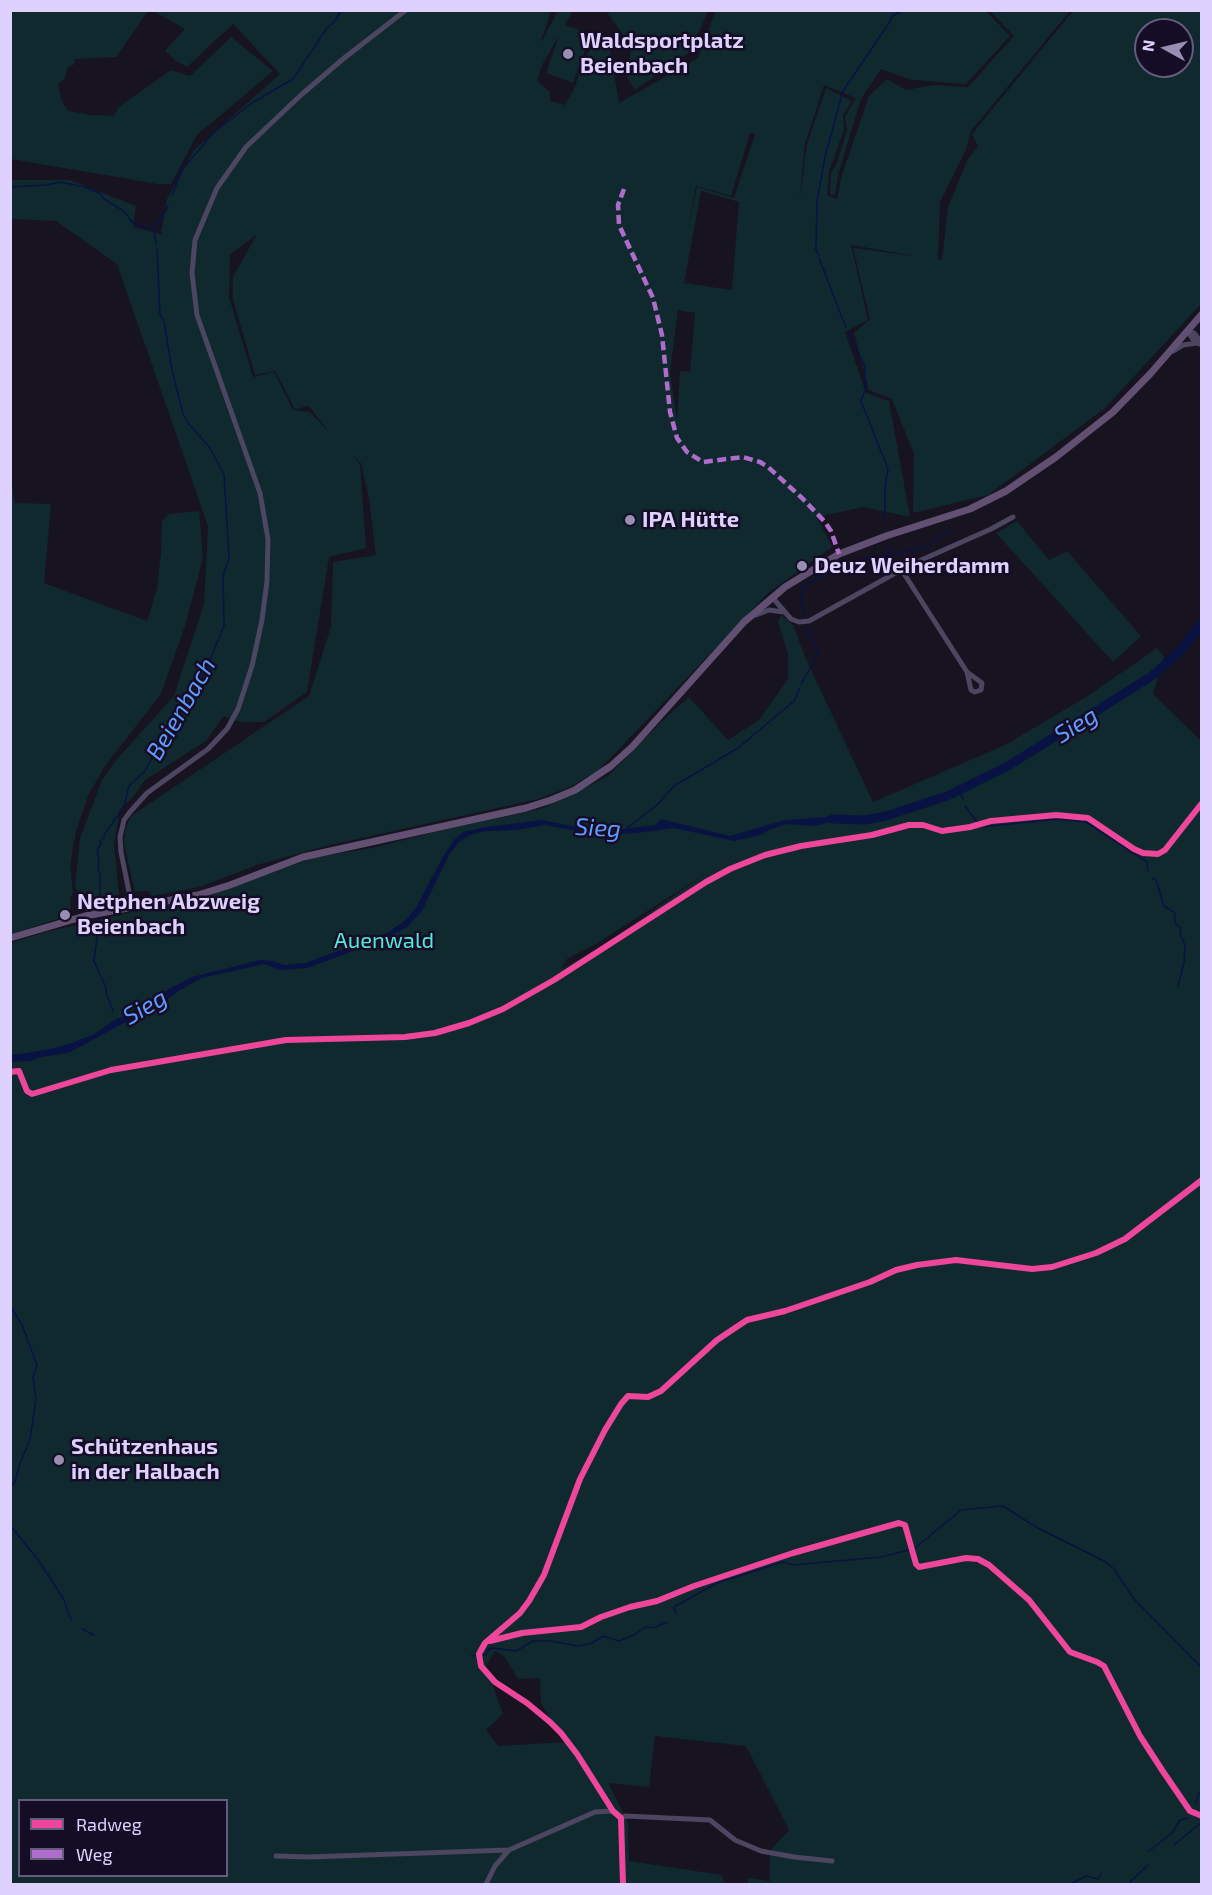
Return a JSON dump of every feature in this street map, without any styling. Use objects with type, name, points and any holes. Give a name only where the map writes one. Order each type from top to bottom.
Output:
[{"type":"main road","points":[[10,938],[85,916],[198,895],[303,856],[526,808],[575,790],[611,766],[632,747],[749,618],[794,580],[839,554],[970,509],[1006,491],[1056,457],[1113,412],[1202,314]]},
{"type":"street","points":[[132,907],[121,852],[120,837],[124,820],[147,793],[208,749],[227,729],[241,701],[264,613],[268,539],[260,493],[197,315],[192,279],[195,240],[218,188],[246,147],[343,59],[406,10]]},
{"type":"street","points":[[1166,355],[1183,345],[1200,343],[1194,333],[1187,331]]},
{"type":"street","points":[[772,597],[795,621],[809,621],[901,569],[1013,517]]},
{"type":"street","points":[[901,569],[968,672]]},
{"type":"street","points":[[749,618],[769,610],[785,613]]},
{"type":"street","points":[[485,1643],[479,1654],[481,1666],[495,1682],[527,1703],[561,1733],[621,1818],[623,1884]]},
{"type":"street","points":[[276,1856],[309,1857],[509,1850],[595,1812],[614,1811]]},
{"type":"street","points":[[621,1818],[625,1816],[710,1820],[735,1840],[761,1851],[832,1861]]},
{"type":"street","points":[[486,1884],[495,1866],[509,1850]]},
{"type":"green space","points":[[10,11],[148,11],[116,57],[74,59],[75,64],[68,67],[65,78],[58,84],[62,101],[68,111],[114,116],[119,107],[171,70],[190,76],[231,37],[273,71],[197,135],[171,184],[157,184],[11,159]]},
{"type":"green space","points":[[551,11],[540,44],[558,11],[573,11],[565,25],[591,34],[573,83],[546,73],[559,36],[542,65],[537,81],[550,92],[550,101],[565,105],[575,87],[582,62],[594,44],[597,29],[610,50],[619,103],[698,58],[715,11],[986,11],[1010,36],[966,84],[912,80],[881,69],[861,99],[838,175],[835,195],[830,195],[831,173],[837,163],[847,129],[845,117],[856,98],[824,85],[805,144],[799,204],[807,144],[826,88],[852,101],[843,115],[844,130],[829,171],[827,195],[837,199],[842,175],[869,96],[887,79],[906,90],[933,85],[968,87],[1014,36],[990,11],[1070,11],[971,131],[967,147],[940,202],[938,259],[942,260],[948,207],[968,159],[978,146],[972,134],[1073,11],[1201,11],[1201,304],[1104,409],[988,495],[913,513],[914,454],[892,399],[869,390],[854,333],[870,319],[853,248],[922,257],[851,245],[868,320],[845,332],[866,393],[889,401],[910,517],[863,507],[817,517],[832,547],[768,593],[599,770],[570,787],[538,799],[330,845],[257,865],[200,887],[152,896],[148,891],[135,892],[124,843],[125,830],[131,816],[309,696],[331,627],[333,562],[376,555],[369,498],[361,463],[350,453],[360,464],[366,548],[329,557],[307,692],[264,722],[240,722],[224,716],[206,741],[145,780],[134,796],[120,809],[114,844],[119,895],[86,902],[75,886],[80,838],[102,780],[116,760],[174,696],[204,604],[208,526],[117,264],[56,221],[11,219],[11,180],[70,180],[136,206],[133,227],[161,234],[167,199],[194,150],[280,74],[233,24],[187,67],[165,51],[185,29],[155,12]],"holes":[[[750,133],[755,134],[734,198],[697,187],[687,234],[696,186],[731,196]],[[701,191],[739,202],[732,290],[684,283]],[[257,234],[233,277],[233,300],[255,375],[275,371],[295,409],[309,406],[330,433],[310,412],[293,410],[274,372],[253,377],[229,297],[230,255]],[[678,310],[695,313],[690,372],[680,371],[677,419],[670,373]]]},
{"type":"green space","points":[[606,11],[709,11],[688,53],[635,90],[626,75],[632,47]]},
{"type":"green space","points":[[11,479],[15,503],[51,504],[44,583],[147,621],[157,589],[162,521],[169,514],[199,511],[203,558],[185,626],[161,694],[105,766],[89,794],[76,831],[70,866],[73,892],[70,898],[69,915],[11,934]]},
{"type":"green space","points":[[1017,521],[1049,560],[1067,551],[1141,636],[1113,662],[996,533]]},
{"type":"green space","name":"Auenwald","points":[[781,615],[793,625],[806,659],[873,802],[1005,745],[1086,697],[1157,648],[1164,657],[1153,694],[1202,742],[1201,1884],[748,1884],[748,1878],[770,1881],[770,1851],[789,1830],[746,1746],[655,1736],[649,1787],[608,1783],[628,1822],[629,1861],[722,1875],[724,1883],[733,1884],[11,1884],[11,943],[42,933],[230,888],[312,858],[372,848],[541,809],[608,776],[689,697],[728,740],[759,720],[788,679],[788,654],[778,622]],"holes":[[[705,874],[598,949],[561,969],[567,959],[596,944]],[[495,1651],[504,1656],[518,1679],[540,1678],[541,1704],[566,1742],[498,1746],[486,1730],[503,1714],[486,1666]]]},
{"type":"water","points":[[837,816],[844,819],[814,826],[787,824],[761,835],[734,841],[674,828],[600,835],[545,825],[470,835],[459,842],[449,855],[422,911],[407,927],[381,941],[307,968],[280,970],[264,964],[202,978],[180,990],[146,1015],[128,1021],[68,1053],[31,1061],[11,1062],[11,1055],[46,1050],[94,1034],[116,1019],[127,1016],[139,1005],[146,1006],[169,989],[192,977],[260,960],[284,965],[305,963],[387,933],[407,919],[417,906],[441,860],[454,840],[463,832],[542,820],[592,830],[610,831],[655,825],[661,819],[730,836],[785,820]]},
{"type":"waterway","name":"Beienbach","points":[[172,195],[182,170],[213,133],[252,103],[293,79],[327,28],[342,10]]},
{"type":"waterway","points":[[819,255],[816,250],[817,201],[825,157],[843,91],[891,17],[903,10]]},
{"type":"waterway","points":[[10,187],[61,182],[85,187],[101,194],[104,199],[124,211],[132,222],[154,230]]},
{"type":"waterway","name":"Beienbach","points":[[156,244],[154,230],[168,206]]},
{"type":"waterway","name":"Beienbach","points":[[100,911],[100,874],[97,850],[101,844],[100,841],[124,807],[129,786],[145,771],[178,706],[185,697],[198,688],[224,626],[223,576],[229,558],[224,475],[210,448],[183,414],[172,370],[164,321],[160,314],[157,248]]},
{"type":"waterway","points":[[819,258],[846,328]]},
{"type":"waterway","points":[[848,332],[865,367],[865,391],[861,401],[888,469],[885,487],[885,519]]},
{"type":"waterway","points":[[804,616],[801,598],[804,585],[847,563],[929,546],[948,531]]},
{"type":"waterway","points":[[888,547],[890,554]]},
{"type":"waterway","name":"Sieg","points":[[832,819],[865,820],[886,816],[947,796],[1008,766],[1152,676],[1182,649],[1202,623]]},
{"type":"waterway","points":[[801,684],[819,652],[805,628]]},
{"type":"waterway","points":[[626,829],[657,805],[674,786],[738,748],[794,701],[800,688]]},
{"type":"waterway","points":[[959,790],[963,799]]},
{"type":"waterway","points":[[965,806],[977,822]]},
{"type":"waterway","points":[[980,827],[1058,819],[1086,822],[1147,862],[1148,871]]},
{"type":"waterway","points":[[1152,878],[1156,880],[1164,906],[1175,913],[1175,923],[1180,927],[1185,945],[1184,963],[1178,986]]},
{"type":"waterway","name":"Beienbach","points":[[100,916],[94,961],[113,1011]]},
{"type":"waterway","points":[[10,1306],[22,1325],[37,1365],[33,1377],[36,1399],[30,1440],[15,1482],[10,1488]]},
{"type":"waterway","points":[[915,1548],[961,1510],[1003,1506],[1036,1527],[1106,1562],[1114,1569],[1133,1598],[1202,1668]]},
{"type":"waterway","points":[[10,1525],[39,1561],[64,1600],[71,1620]]},
{"type":"waterway","points":[[676,1614],[674,1607],[717,1583],[783,1562],[793,1565],[881,1557],[909,1550]]},
{"type":"waterway","points":[[483,1654],[486,1655],[492,1648],[516,1651],[533,1641],[550,1641],[579,1646],[592,1643],[603,1636],[619,1641],[634,1635],[645,1627],[652,1628],[668,1622]]},
{"type":"waterway","points":[[82,1629],[94,1635]]},
{"type":"waterway","points":[[471,1656],[475,1655]]},
{"type":"waterway","points":[[1195,1804],[1202,1787]]},
{"type":"waterway","points":[[1149,1851],[1172,1833],[1180,1820],[1188,1818]]},
{"type":"waterway","points":[[1175,1844],[1202,1822]]},
{"type":"waterway","points":[[1130,1882],[1148,1865]]},
{"type":"waterway","points":[[1070,1884],[1086,1876],[1098,1879],[1101,1873]]},
{"type":"marked path","points":[[624,189],[618,205],[619,225],[653,298],[662,335],[670,412],[677,438],[687,452],[703,462],[743,457],[768,467],[825,522],[831,531],[839,554]]},
{"type":"cycle path","points":[[10,1072],[19,1071],[27,1091],[32,1094],[111,1070],[286,1040],[405,1037],[435,1033],[469,1023],[503,1009],[554,980],[706,882],[730,869],[765,855],[801,846],[872,835],[909,825],[923,825],[942,831],[991,821],[1056,815],[1088,818],[1134,849],[1143,853],[1158,854],[1165,850],[1202,803]]},
{"type":"cycle path","points":[[623,1884],[621,1818],[613,1811],[561,1733],[527,1703],[495,1682],[481,1666],[479,1654],[485,1643],[520,1613],[544,1575],[580,1479],[621,1404],[628,1396],[648,1397],[661,1391],[717,1340],[747,1320],[785,1311],[870,1282],[896,1270],[917,1265],[956,1260],[1032,1269],[1052,1267],[1096,1253],[1125,1239],[1202,1180]]},
{"type":"cycle path","points":[[490,1641],[522,1633],[581,1627],[601,1617],[657,1601],[694,1586],[793,1553],[899,1523],[905,1525],[916,1564],[919,1567],[966,1558],[978,1559],[989,1565],[1029,1600],[1070,1652],[1104,1666],[1140,1736],[1162,1770],[1190,1811],[1202,1816]]},
{"type":"place","name":"Waldsportplatz Beienbach","points":[[568,54]]},
{"type":"place","name":"IPA Hütte","points":[[630,520]]},
{"type":"place","name":"Deuz Weiherdamm","points":[[802,566]]},
{"type":"place","name":"Netphen Abzweig Beienbach","points":[[65,915]]},
{"type":"place","name":"Schützenhaus in der Halbach","points":[[59,1460]]}]
